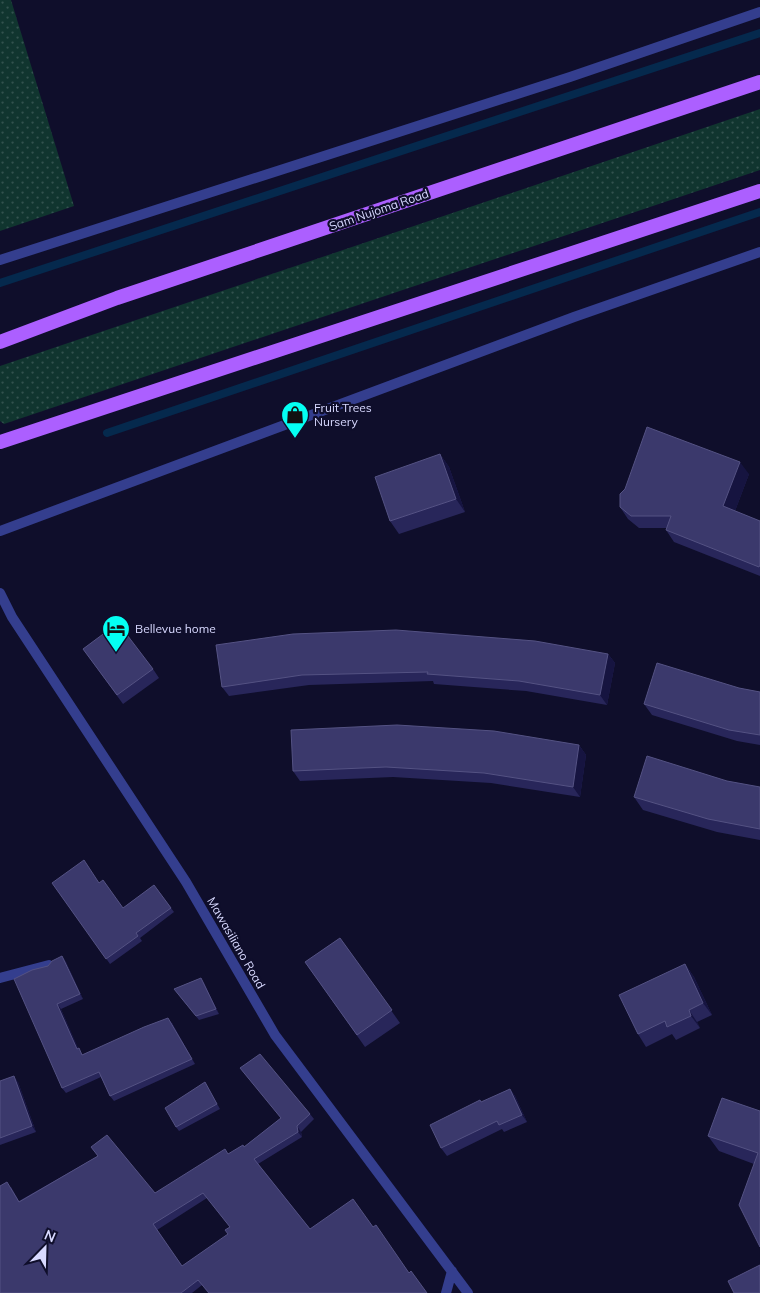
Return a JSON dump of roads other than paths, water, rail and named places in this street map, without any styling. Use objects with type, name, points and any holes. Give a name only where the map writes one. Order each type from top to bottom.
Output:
[{"type":"main road","name":"Sam Nujoma Road","points":[[0,342],[126,295],[760,82]]},
{"type":"main road","points":[[0,442],[760,191]]},
{"type":"street","points":[[0,260],[560,80],[760,12]]},
{"type":"street","points":[[0,531],[574,317],[760,252]]},
{"type":"street","name":"Mawasiliano Road","points":[[0,593],[12,617],[186,882],[275,1035],[468,1293]]},
{"type":"street","points":[[0,978],[49,965]]},
{"type":"street","points":[[446,1293],[452,1271]]},
{"type":"waterway","points":[[0,283],[760,33]]},
{"type":"waterway","points":[[107,433],[760,212]]},
{"type":"place","name":"Fruit Trees Nursery","points":[[295,439]]},
{"type":"place","name":"Bellevue home","points":[[116,653]]}]
